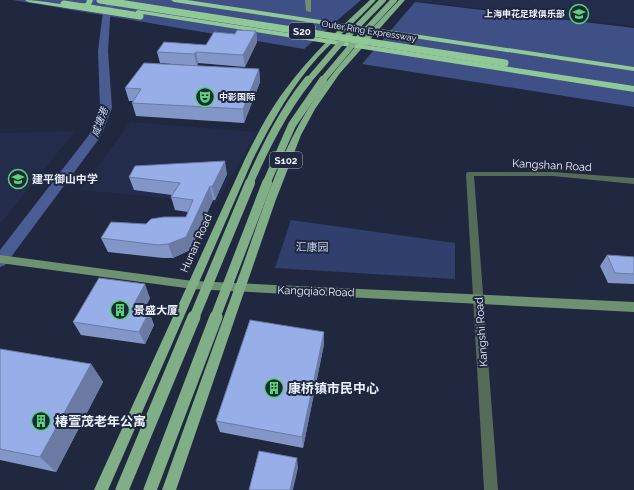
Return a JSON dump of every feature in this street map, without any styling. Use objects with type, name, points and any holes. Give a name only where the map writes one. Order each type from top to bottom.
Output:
[{"type":"highway","points":[[28,0],[79,7],[89,4],[90,0]]},
{"type":"highway","points":[[41,0],[64,2],[139,14]]},
{"type":"highway","name":"Outer Ring Expressway","points":[[100,0],[506,59],[634,74]]},
{"type":"highway","name":"Outer Ring Expressway","points":[[143,0],[506,59],[634,83]]},
{"type":"highway","points":[[174,0],[634,69]]},
{"type":"highway","points":[[64,2],[76,2],[204,26],[236,27],[634,89]]},
{"type":"highway","points":[[282,16],[301,14],[309,11]]},
{"type":"highway","points":[[306,39],[380,28],[392,32]]},
{"type":"highway","points":[[330,42],[375,29]]},
{"type":"highway","points":[[306,39],[321,44],[323,49]]},
{"type":"main road","points":[[308,0],[309,11]]},
{"type":"main road","name":"Hunan Road","points":[[101,490],[249,158],[267,123],[287,92],[305,69],[336,35],[372,0]]},
{"type":"main road","points":[[122,490],[259,161],[279,123],[298,94],[319,67],[383,0]]},
{"type":"main road","points":[[150,490],[274,164],[292,126],[311,96],[332,68],[394,0]]},
{"type":"main road","points":[[375,29],[402,0]]},
{"type":"main road","name":"S102","points":[[169,490],[284,163],[301,128],[319,98],[339,70],[375,29]]},
{"type":"main road","name":"Kangqiao Road","points":[[0,259],[193,285],[479,298],[634,307]]},
{"type":"street","name":"Kangshan Road","points":[[470,174],[553,174],[634,181]]},
{"type":"street","name":"Kangshi Road","points":[[470,174],[491,490]]},
{"type":"shaded area","points":[[13,0],[361,0],[304,49]]},
{"type":"shaded area","name":"上海申花足球俱乐部","points":[[634,0],[634,26],[415,1]]},
{"type":"shaded area","points":[[415,2],[634,28],[634,107],[362,64]]},
{"type":"shaded area","points":[[130,122],[257,132],[216,203],[81,190]]},
{"type":"shaded area","name":"建平御山中学","points":[[75,131],[0,224],[0,133]]},
{"type":"green space","name":"汇康园","points":[[291,220],[455,243],[455,279],[275,268]]},
{"type":"building","points":[[237,30],[256,31],[243,55],[196,52],[194,54],[157,52],[164,42],[206,45],[214,32],[235,34]]},
{"type":"building","points":[[144,63],[259,69],[243,109],[132,103],[141,89],[125,88]]},
{"type":"building","points":[[225,161],[212,187],[210,186],[186,237],[168,244],[158,245],[101,238],[111,222],[146,224],[151,219],[164,217],[186,217],[193,200],[171,197],[180,183],[129,177],[135,166]]},
{"type":"building","points":[[607,255],[634,257],[634,274],[615,273]]},
{"type":"building","points":[[99,278],[145,284],[131,310],[149,312],[139,332],[73,322]]},
{"type":"building","name":"康桥镇市民中心","points":[[250,320],[324,332],[302,437],[216,421]]},
{"type":"building","name":"椿萱茂老年公寓","points":[[0,349],[91,364],[40,457],[0,449]]},
{"type":"building","points":[[259,451],[297,458],[290,490],[249,490]]},
{"type":"waterway","name":"咸塘港","points":[[0,261],[95,136],[106,108],[103,51],[106,19],[110,0]]},
{"type":"place","name":"上海申花足球俱乐部","points":[[579,14]]},
{"type":"place","name":"中影国际","points":[[205,97]]},
{"type":"place","name":"建平御山中学","points":[[18,179]]},
{"type":"place","name":"景盛大厦","points":[[120,310]]},
{"type":"place","name":"康桥镇市民中心","points":[[274,388]]},
{"type":"place","name":"椿萱茂老年公寓","points":[[41,421]]}]
